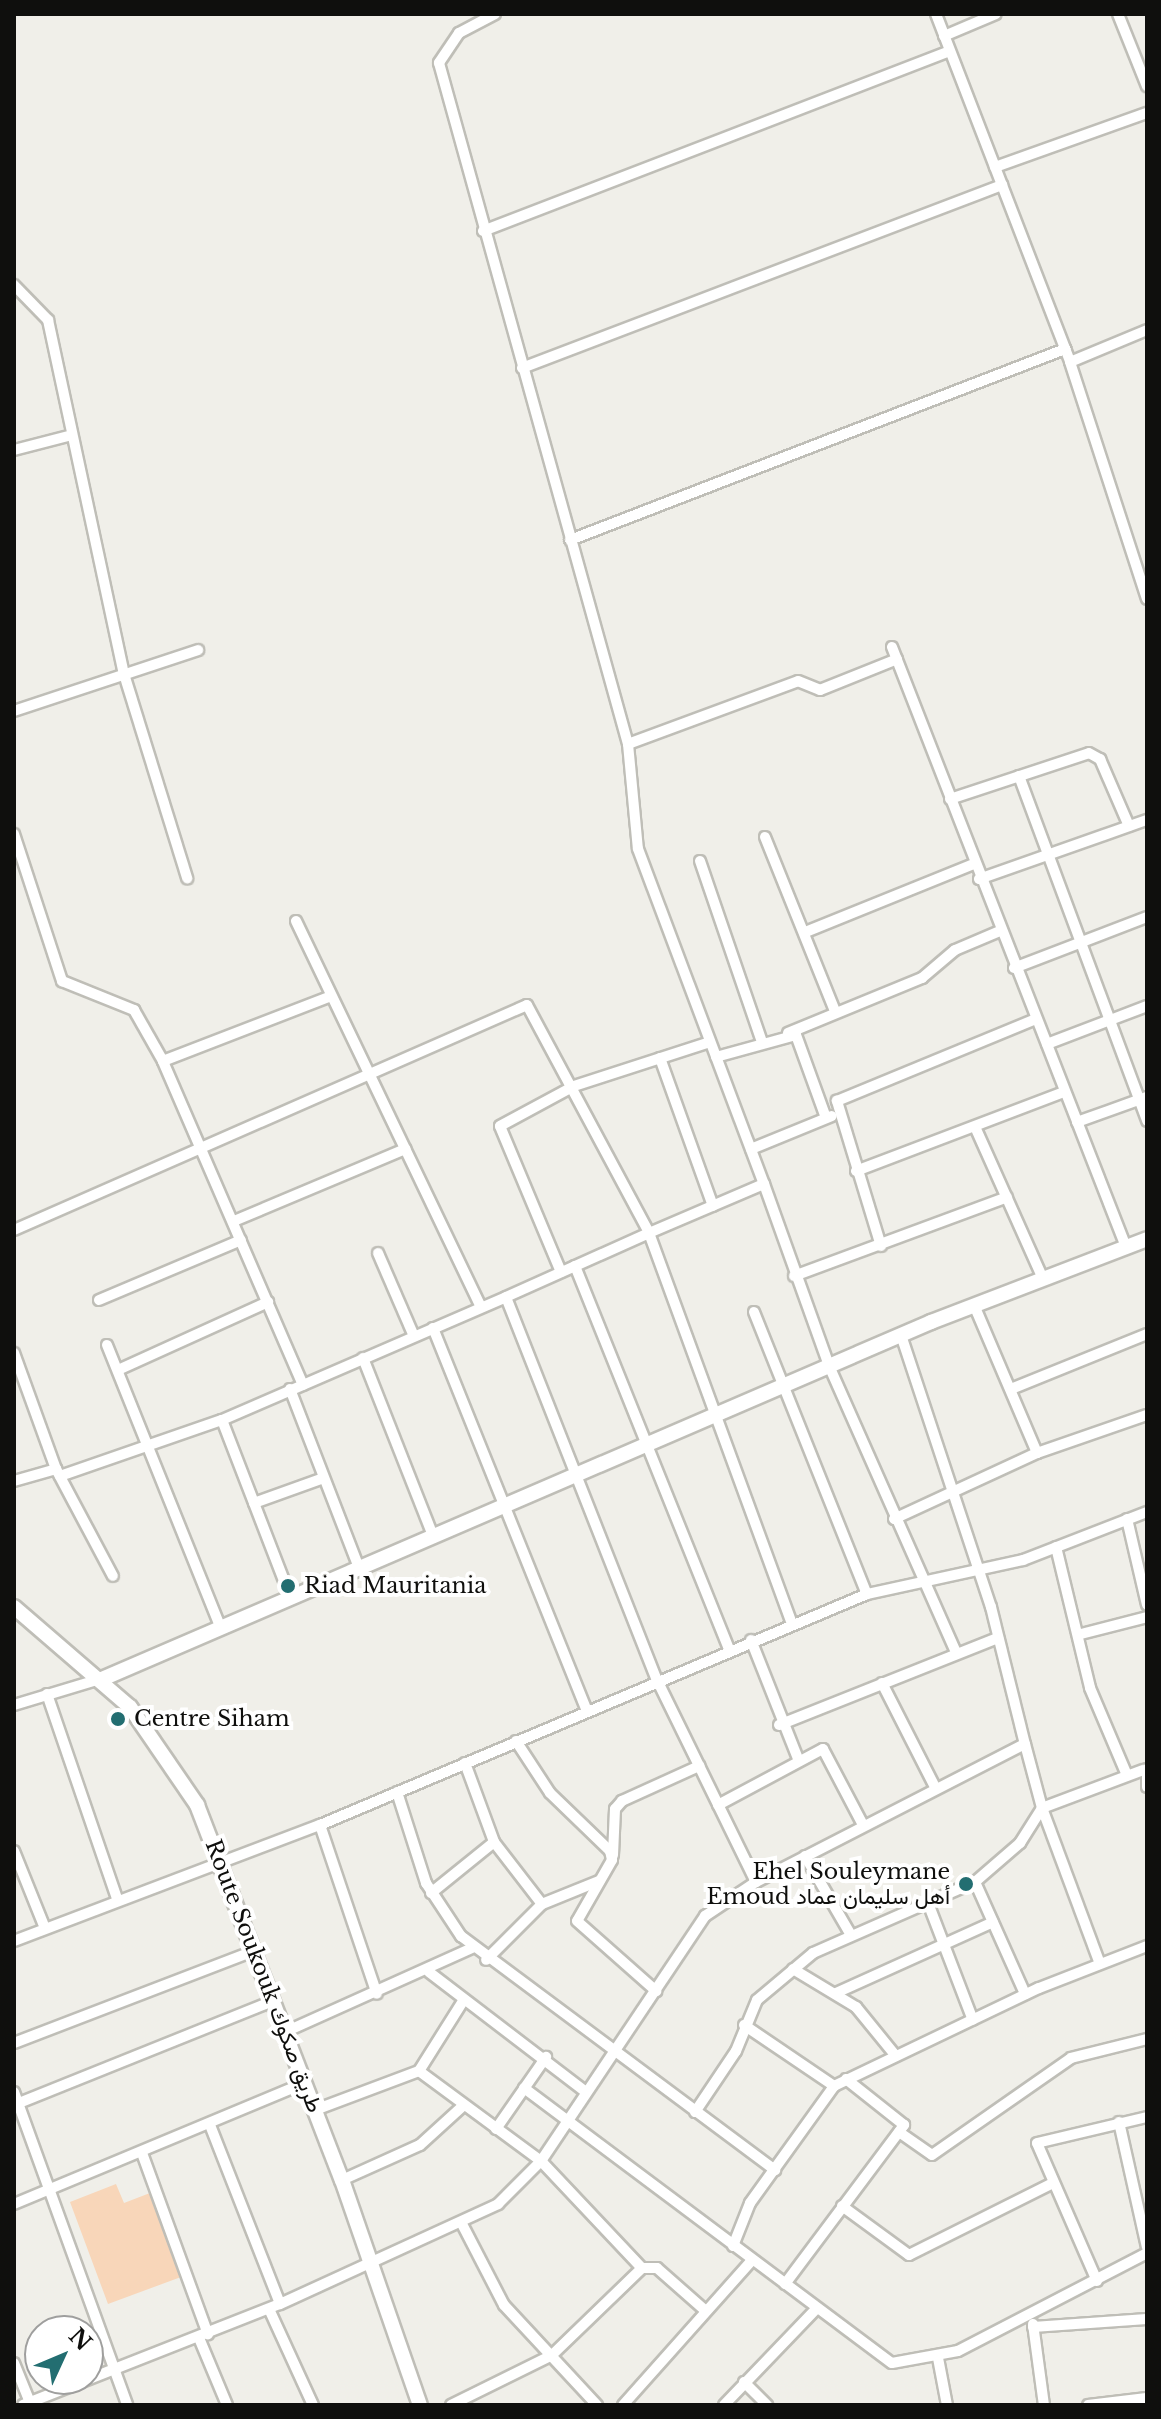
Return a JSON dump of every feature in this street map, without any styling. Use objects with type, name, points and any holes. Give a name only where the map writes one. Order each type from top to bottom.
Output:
[{"type":"street","points":[[495,14],[459,33],[439,63],[483,231],[628,744],[638,849],[830,1368],[894,1519],[956,1652]]},
{"type":"street","points":[[936,14],[1070,362],[1147,599]]},
{"type":"street","points":[[944,36],[996,14]]},
{"type":"street","points":[[1118,14],[1147,86]]},
{"type":"street","points":[[483,231],[950,51]]},
{"type":"street","points":[[995,167],[1147,113]]},
{"type":"street","points":[[522,368],[1002,185]]},
{"type":"street","points":[[14,285],[48,320],[68,436],[124,674],[187,878]]},
{"type":"street","points":[[1070,362],[1147,330]]},
{"type":"street","points":[[570,540],[1065,349]]},
{"type":"street","points":[[14,450],[68,436]]},
{"type":"street","points":[[892,647],[979,879],[1126,1247]]},
{"type":"street","points":[[14,711],[198,650]]},
{"type":"street","points":[[628,744],[798,681],[820,690],[897,659]]},
{"type":"street","points":[[950,799],[1095,755],[1129,826]]},
{"type":"street","points":[[1019,776],[1108,1020],[1144,1098],[1147,1121]]},
{"type":"street","points":[[979,879],[1048,852],[1147,820]]},
{"type":"street","points":[[14,834],[62,981],[134,1010],[163,1061],[303,1385]]},
{"type":"street","points":[[765,837],[808,931],[835,1011]]},
{"type":"street","points":[[700,861],[762,1042]]},
{"type":"street","points":[[808,931],[974,864]]},
{"type":"street","points":[[1014,968],[1080,940],[1147,917]]},
{"type":"street","points":[[296,921],[329,997],[481,1307]]},
{"type":"street","points":[[716,1057],[788,1033],[835,1011],[922,978],[955,950],[1000,931]]},
{"type":"street","points":[[163,1061],[329,997]]},
{"type":"street","points":[[14,1230],[527,1005],[574,1086],[649,1233],[792,1624]]},
{"type":"street","points":[[1047,1044],[1147,1006]]},
{"type":"street","points":[[751,1149],[832,1116],[843,1096],[1036,1019]]},
{"type":"street","points":[[788,1033],[800,1039],[856,1171],[881,1246]]},
{"type":"street","points":[[561,1272],[500,1126],[574,1086],[710,1042]]},
{"type":"street","points":[[660,1058],[713,1206]]},
{"type":"street","points":[[856,1171],[976,1129],[1064,1092]]},
{"type":"street","points":[[1077,1122],[1144,1098]]},
{"type":"street","points":[[976,1129],[1043,1279]]},
{"type":"street","points":[[234,1221],[405,1149]]},
{"type":"street","points":[[14,1481],[58,1473],[146,1449],[222,1420],[764,1184]]},
{"type":"street","points":[[794,1276],[1007,1197]]},
{"type":"street","points":[[14,1705],[102,1679],[647,1447],[901,1335],[1147,1239]]},
{"type":"street","points":[[99,1300],[241,1240]]},
{"type":"street","points":[[378,1253],[414,1336]]},
{"type":"street","points":[[575,1266],[729,1649]]},
{"type":"street","points":[[506,1297],[656,1678],[756,1882]]},
{"type":"street","points":[[118,1370],[268,1302]]},
{"type":"street","points":[[974,1305],[1037,1453]]},
{"type":"street","points":[[754,1312],[867,1594]]},
{"type":"street","points":[[433,1328],[501,1509],[586,1709]]},
{"type":"street","points":[[1011,1389],[1147,1334]]},
{"type":"street","points":[[901,1335],[980,1572],[1042,1808],[1099,1961]]},
{"type":"street","points":[[107,1345],[146,1449],[221,1629]]},
{"type":"street","points":[[14,1353],[58,1473],[113,1576]]},
{"type":"street","points":[[363,1358],[434,1538]]},
{"type":"street","points":[[290,1389],[360,1570]]},
{"type":"street","points":[[894,1519],[1037,1453],[1147,1415]]},
{"type":"street","points":[[222,1420],[291,1599]]},
{"type":"street","points":[[254,1503],[324,1478]]},
{"type":"street","points":[[14,1941],[117,1898],[320,1825],[656,1678],[867,1594],[924,1579],[980,1572],[1147,1512]]},
{"type":"street","points":[[1127,1519],[1147,1605]]},
{"type":"street","points":[[1056,1547],[1081,1634],[1090,1688],[1127,1775]]},
{"type":"street","name":"Route Soukouk طريق صكوك","points":[[14,1607],[102,1679],[180,1771],[220,1862],[342,2180],[420,2405]]},
{"type":"street","points":[[1081,1634],[1147,1617]]},
{"type":"street","points":[[779,1725],[956,1652],[998,1638]]},
{"type":"street","points":[[751,1640],[779,1725],[799,1761]]},
{"type":"street","points":[[882,1683],[935,1787]]},
{"type":"street","points":[[47,1694],[117,1898]]},
{"type":"street","points":[[516,1741],[550,1793],[604,1842],[612,1860]]},
{"type":"street","points":[[14,2363],[28,2404],[204,2336],[462,2224],[515,2191],[541,2161],[705,1916],[756,1882],[935,1787],[1025,1744]]},
{"type":"street","points":[[718,1805],[799,1761],[827,1751],[863,1825]]},
{"type":"street","points":[[465,1763],[494,1842],[542,1904]]},
{"type":"street","points":[[656,1991],[577,1921],[612,1860],[613,1817],[622,1801],[699,1766]]},
{"type":"street","points":[[695,2112],[736,2051],[744,2025],[757,2000],[793,1969],[851,1935],[975,1882],[1020,1843],[1042,1808],[1145,1769],[1147,1787]]},
{"type":"street","points":[[397,1792],[431,1893],[472,1948],[775,2170]]},
{"type":"street","points":[[320,1825],[377,1994]]},
{"type":"street","points":[[431,1893],[494,1842]]},
{"type":"street","points":[[14,1851],[45,1928]]},
{"type":"street","points":[[805,1856],[851,1935]]},
{"type":"street","points":[[486,1960],[542,1904],[601,1880]]},
{"type":"street","points":[[975,1882],[1025,1994]]},
{"type":"street","points":[[928,1903],[973,2020]]},
{"type":"street","points":[[836,1993],[993,1922]]},
{"type":"street","points":[[733,2246],[747,2209],[834,2086],[1025,1994],[1099,1961],[1147,1946]]},
{"type":"street","points":[[285,2032],[429,1972],[472,1948]]},
{"type":"street","points":[[14,2043],[254,1951]]},
{"type":"street","points":[[793,1969],[836,1993],[896,2056]]},
{"type":"street","points":[[429,1972],[463,2001],[546,2057],[586,2092]]},
{"type":"street","points":[[16,2104],[273,2001]]},
{"type":"street","points":[[315,2110],[419,2071],[463,2001]]},
{"type":"street","points":[[744,2025],[834,2086]]},
{"type":"street","points":[[899,2132],[932,2155],[1071,2058],[1147,2039]]},
{"type":"street","points":[[496,2129],[546,2057]]},
{"type":"street","points":[[419,2071],[541,2161],[642,2268]]},
{"type":"street","points":[[785,2284],[899,2132],[901,2121],[846,2079]]},
{"type":"street","points":[[14,2204],[305,2083]]},
{"type":"street","points":[[524,2088],[785,2284],[815,2310],[892,2363],[938,2358],[1097,2281],[1147,2250],[1119,2122]]},
{"type":"street","points":[[14,2092],[127,2405]]},
{"type":"street","points":[[342,2180],[420,2145],[464,2105]]},
{"type":"street","points":[[1097,2281],[1053,2183],[1038,2141],[1147,2117]]},
{"type":"street","points":[[210,2125],[313,2405]]},
{"type":"street","points":[[142,2153],[227,2405]]},
{"type":"street","points":[[842,2206],[909,2255],[1053,2183]]},
{"type":"street","points":[[462,2224],[504,2305],[597,2405]]},
{"type":"street","points":[[623,2405],[752,2260]]},
{"type":"street","points":[[451,2405],[552,2355],[642,2268],[657,2268],[706,2311]]},
{"type":"street","points":[[724,2405],[815,2310]]},
{"type":"street","points":[[1031,2314],[1044,2405]]},
{"type":"street","points":[[1033,2327],[1147,2319]]},
{"type":"street","points":[[938,2358],[947,2405]]},
{"type":"street","points":[[744,2382],[767,2405]]},
{"type":"street","points":[[1088,2405],[1147,2398]]},
{"type":"shaded area","points":[[116,2184],[124,2203],[150,2193],[181,2277],[108,2304],[70,2202]]},
{"type":"place","name":"Riad Mauritania","points":[[288,1586]]},
{"type":"place","name":"Centre Siham","points":[[118,1719]]},
{"type":"place","name":"Ehel Souleymane Emoud أهل سليمان عماد","points":[[966,1884]]}]
